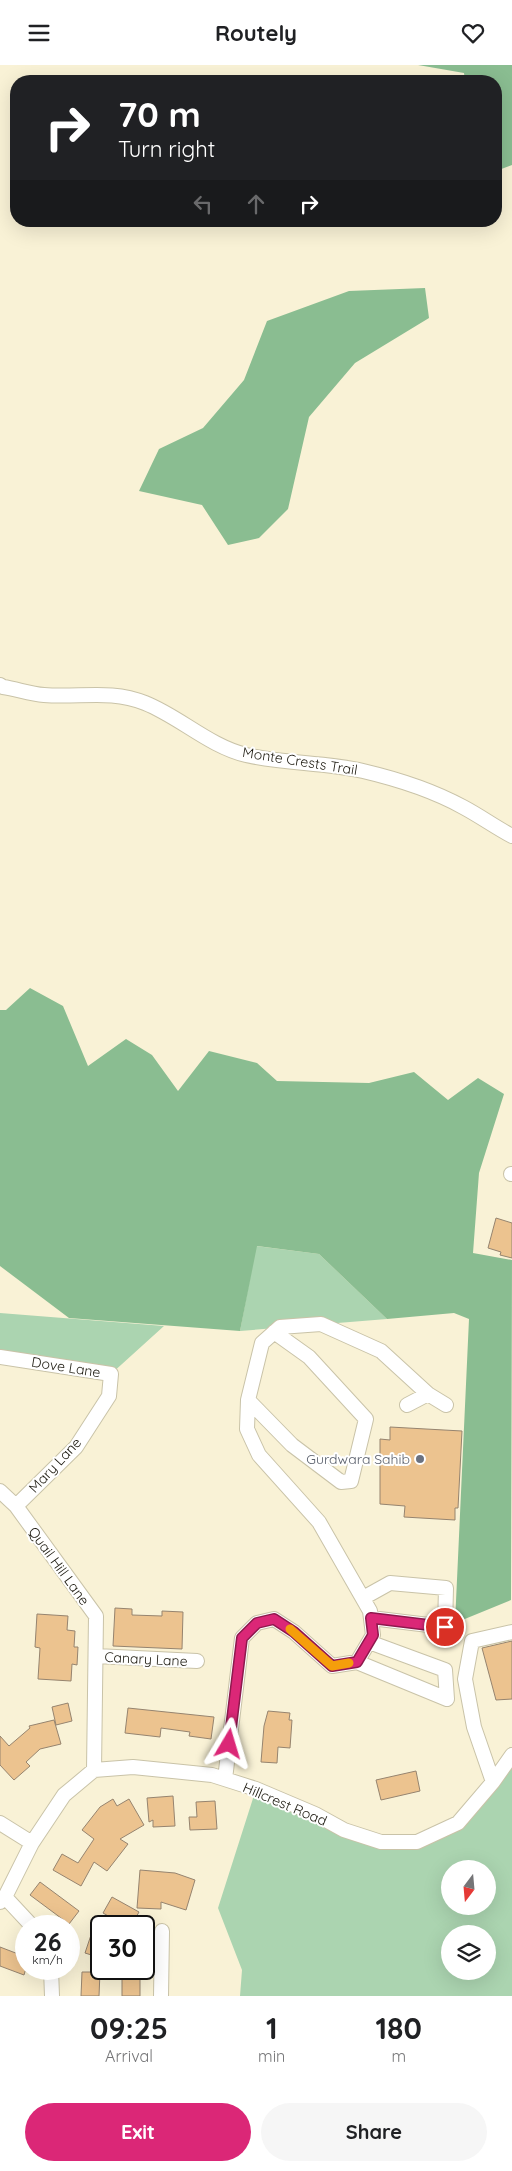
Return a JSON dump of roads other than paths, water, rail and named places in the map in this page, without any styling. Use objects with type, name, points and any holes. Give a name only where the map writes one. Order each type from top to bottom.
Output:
[{"type":"street","name":"Monte Crests Trail","points":[[0,685],[44,695],[110,693],[144,702],[211,741],[245,755],[277,760],[320,763],[363,771],[410,784],[463,807],[493,827],[512,836]]},
{"type":"street","points":[[357,1662],[373,1635],[370,1611],[319,1522],[259,1455],[247,1429],[248,1400],[262,1343],[280,1327],[322,1324],[381,1351],[428,1394],[446,1405]]},
{"type":"street","points":[[248,1400],[292,1445],[341,1482],[351,1481],[366,1419],[309,1357],[274,1332]]},
{"type":"street","name":"Dove Lane","points":[[0,1357],[111,1374],[109,1396]]},
{"type":"street","points":[[407,1405],[428,1394]]},
{"type":"street","name":"Mary Lane","points":[[16,1507],[76,1447],[109,1396]]},
{"type":"street","name":"Quail Hill Lane","points":[[0,1491],[16,1507],[96,1616],[94,1771]]},
{"type":"street","points":[[363,1598],[390,1583],[446,1588],[445,1627],[371,1618]]},
{"type":"street","points":[[225,1779],[242,1638],[257,1623],[274,1619],[294,1632],[332,1666],[357,1662],[447,1699],[445,1670],[368,1642]]},
{"type":"street","points":[[493,1782],[474,1727],[465,1679],[472,1641],[512,1632]]},
{"type":"street","name":"Canary Lane","points":[[96,1656],[198,1661]]},
{"type":"street","name":"Hillcrest Road","points":[[94,1771],[133,1767],[212,1775],[256,1789],[315,1814],[344,1830],[381,1842],[417,1842],[458,1823],[493,1782],[512,1755]]},
{"type":"street","points":[[20,1915],[2,1899],[32,1843],[64,1795],[94,1771]]},
{"type":"street","points":[[0,1823],[32,1843]]},
{"type":"street","points":[[161,1996],[162,1931]]},
{"type":"street","points":[[51,1980],[52,1996]]},
{"type":"place","name":"Gurdwara Sahib","points":[[420,1459]]}]
